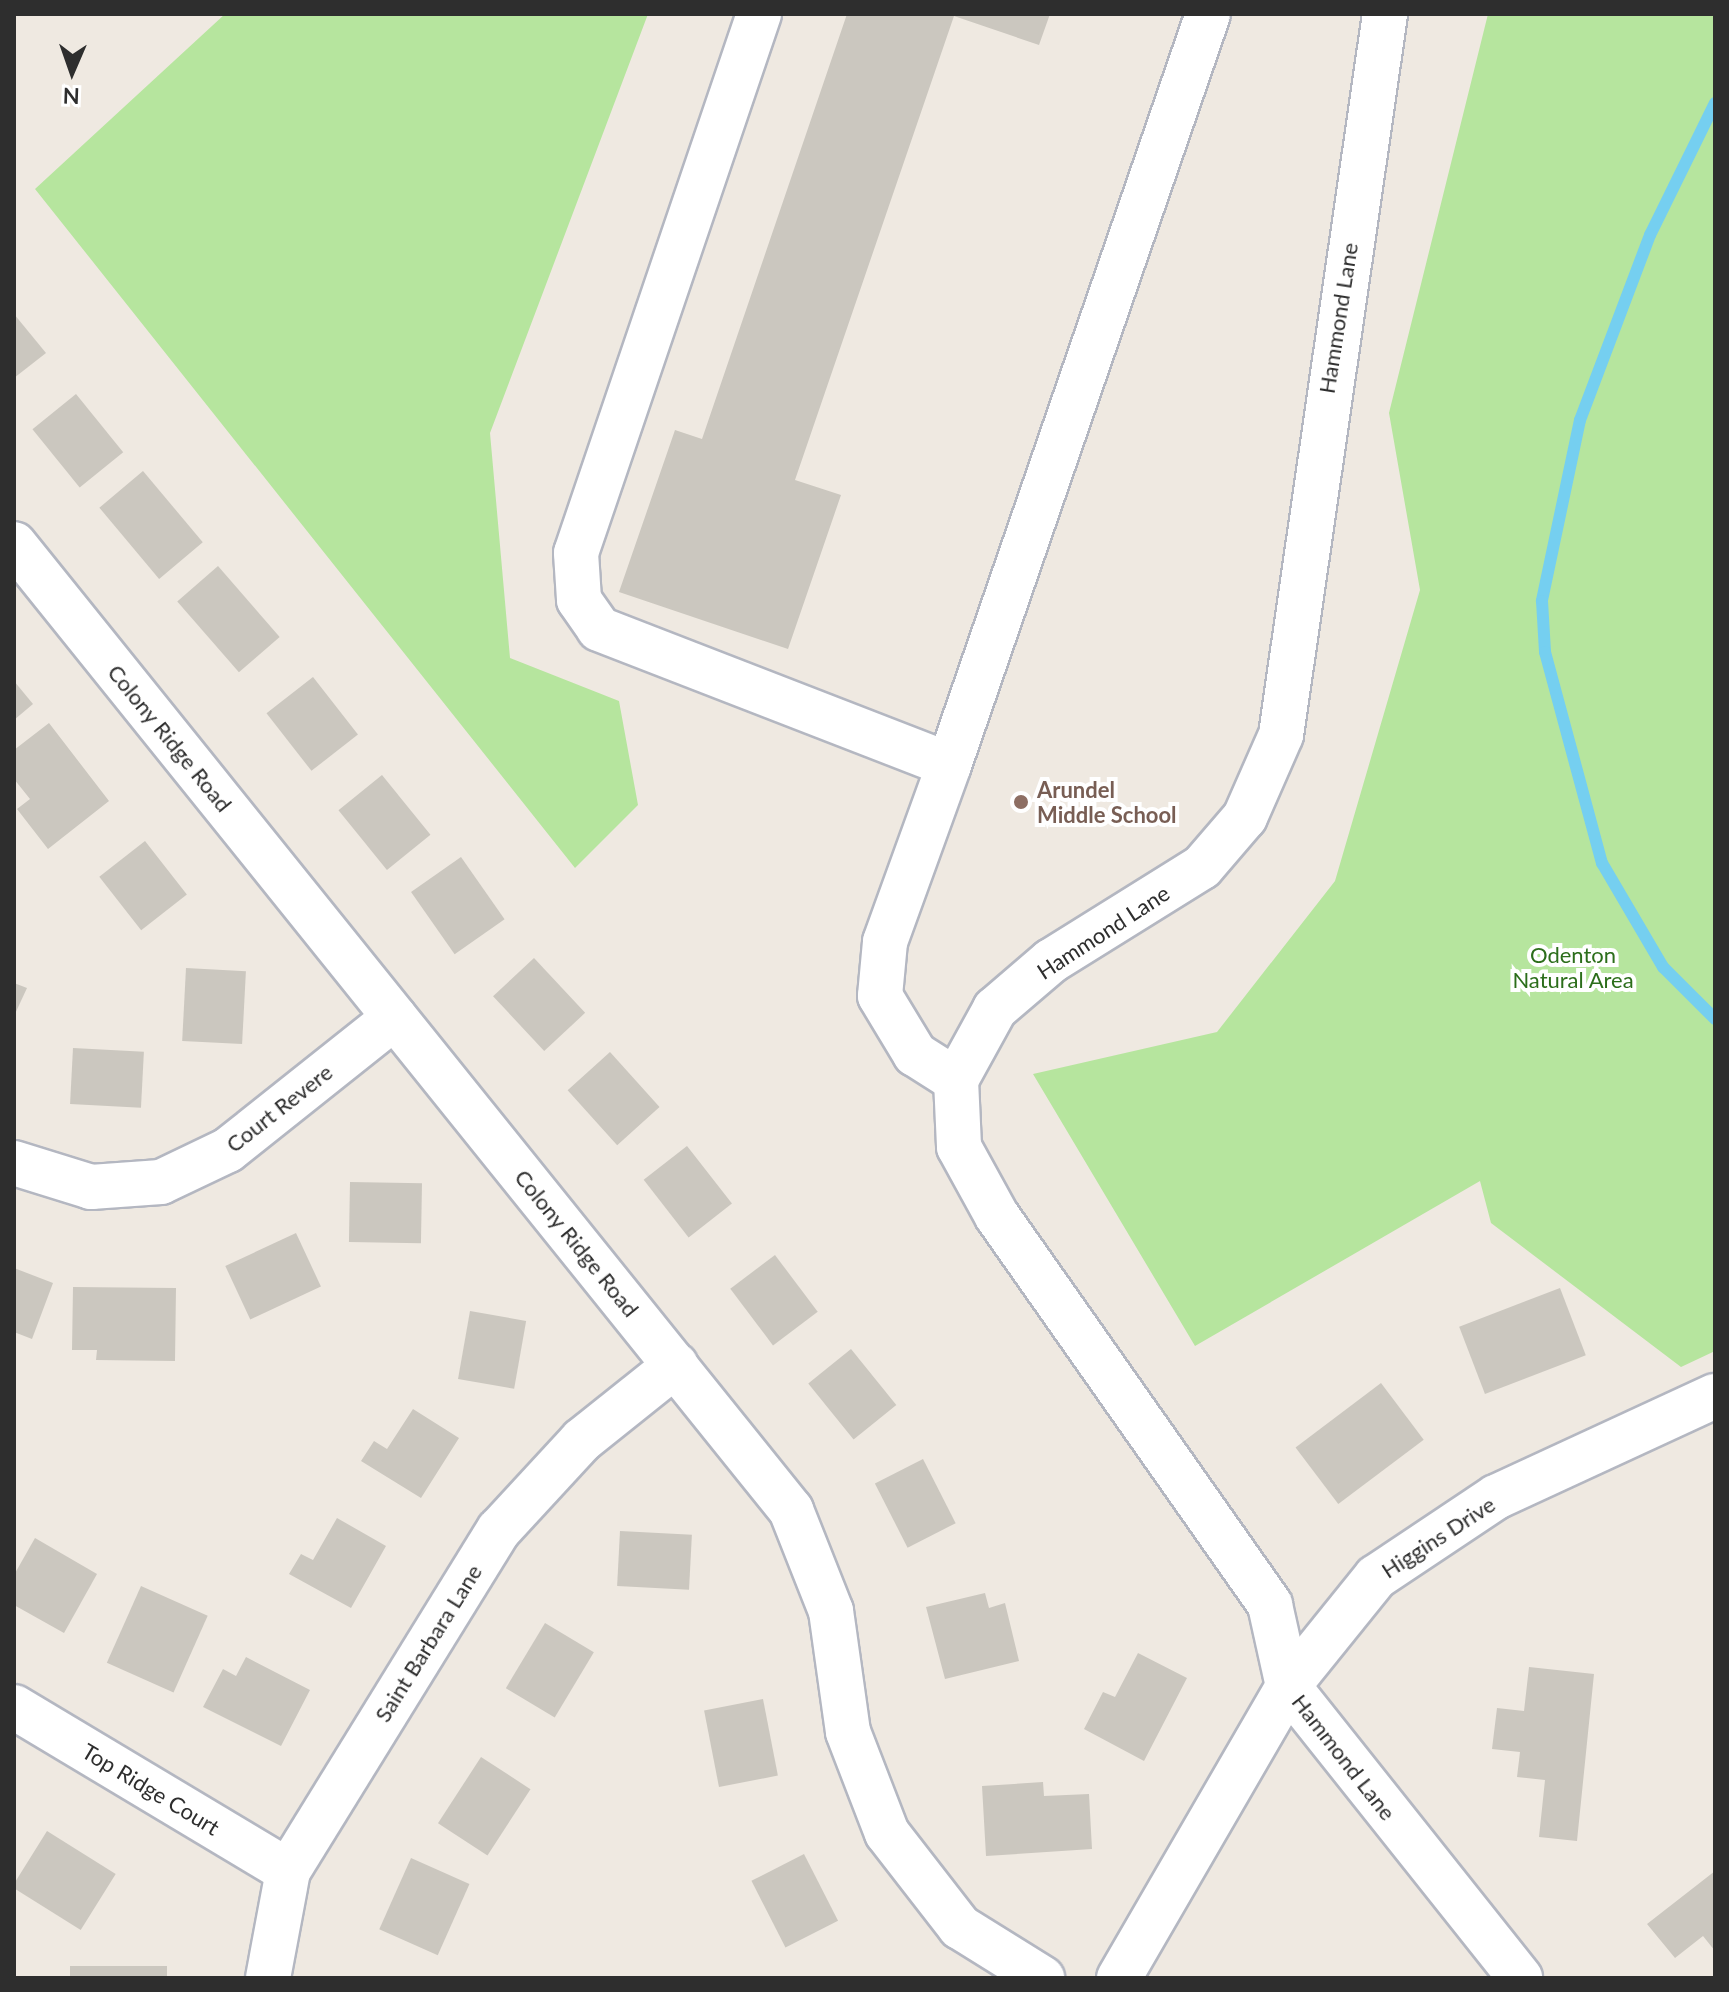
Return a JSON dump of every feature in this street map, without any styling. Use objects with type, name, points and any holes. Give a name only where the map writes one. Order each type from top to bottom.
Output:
[{"type":"street","points":[[759,14],[576,553],[579,600],[599,629],[949,765]]},
{"type":"street","points":[[956,1080],[915,1054],[880,996],[885,942],[1208,14]]},
{"type":"street","name":"Hammond Lane","points":[[1385,14],[1281,735],[1245,817],[1202,867],[1051,961],[995,1009],[956,1080],[959,1147],[997,1216],[1270,1605],[1288,1686],[1520,1978]]},
{"type":"street","name":"Colony Ridge Road","points":[[14,544],[791,1510],[831,1611],[848,1732],[887,1833],[960,1927],[1042,1978]]},
{"type":"street","name":"Court Revere","points":[[14,1163],[91,1187],[161,1182],[228,1150],[395,1017]]},
{"type":"street","name":"Saint Barbara Lane","points":[[268,1978],[288,1871],[499,1530],[582,1440],[676,1365]]},
{"type":"street","name":"Higgins Drive","points":[[1119,1978],[1288,1686],[1376,1577],[1496,1497],[1715,1396]]},
{"type":"street","name":"Top Ridge Court","points":[[14,1707],[288,1871]]},
{"type":"green space","points":[[225,14],[648,14],[490,433],[510,658],[619,701],[638,805],[575,868],[35,189]]},
{"type":"green space","name":"Odenton Natural Area","points":[[1488,14],[1715,14],[1715,1351],[1681,1367],[1491,1223],[1480,1181],[1195,1346],[1033,1074],[1217,1032],[1335,881],[1420,590],[1389,413]]},
{"type":"building","points":[[847,14],[1050,14],[1039,45],[954,16],[795,480],[841,495],[788,649],[619,592],[675,430],[702,439]]},
{"type":"building","points":[[14,314],[46,353],[14,378]]},
{"type":"building","points":[[76,394],[123,452],[80,488],[32,429]]},
{"type":"building","points":[[143,471],[203,542],[159,579],[99,508]]},
{"type":"building","points":[[218,566],[280,637],[239,672],[177,601]]},
{"type":"building","points":[[313,677],[358,735],[311,771],[267,713]]},
{"type":"building","points":[[14,681],[33,704],[14,720]]},
{"type":"building","points":[[49,723],[109,801],[48,849],[17,809],[30,799],[14,779],[14,750]]},
{"type":"building","points":[[382,775],[430,835],[387,870],[338,810]]},
{"type":"building","points":[[145,841],[187,895],[141,930],[99,877]]},
{"type":"building","points":[[461,857],[505,919],[455,954],[411,892]]},
{"type":"building","points":[[534,958],[585,1013],[544,1051],[493,996]]},
{"type":"building","points":[[186,968],[246,971],[242,1044],[182,1041]]},
{"type":"building","points":[[14,983],[27,988],[14,1016]]},
{"type":"building","points":[[73,1048],[144,1052],[141,1108],[70,1104]]},
{"type":"building","points":[[610,1052],[660,1107],[617,1145],[568,1090]]},
{"type":"building","points":[[687,1146],[732,1204],[689,1237],[644,1180]]},
{"type":"building","points":[[350,1182],[422,1183],[421,1243],[349,1242]]},
{"type":"building","points":[[296,1233],[321,1286],[250,1319],[225,1266]]},
{"type":"building","points":[[775,1255],[818,1312],[773,1345],[730,1289]]},
{"type":"building","points":[[14,1268],[53,1283],[32,1339],[14,1332]]},
{"type":"building","points":[[73,1287],[176,1288],[175,1361],[96,1360],[97,1350],[72,1350]]},
{"type":"building","points":[[1560,1288],[1586,1355],[1485,1394],[1459,1327]]},
{"type":"building","points":[[470,1311],[526,1321],[514,1389],[458,1379]]},
{"type":"building","points":[[851,1349],[896,1405],[854,1440],[808,1384]]},
{"type":"building","points":[[1381,1383],[1424,1440],[1338,1504],[1296,1447]]},
{"type":"building","points":[[413,1409],[459,1438],[421,1498],[361,1461],[374,1441],[387,1449]]},
{"type":"building","points":[[923,1459],[956,1523],[908,1548],[875,1484]]},
{"type":"building","points":[[337,1518],[386,1546],[351,1608],[289,1574],[301,1554],[313,1560]]},
{"type":"building","points":[[620,1531],[692,1535],[689,1590],[617,1586]]},
{"type":"building","points":[[35,1538],[97,1574],[64,1633],[14,1605],[14,1575]]},
{"type":"building","points":[[141,1586],[208,1616],[174,1692],[107,1663]]},
{"type":"building","points":[[985,1593],[989,1608],[1005,1603],[1019,1661],[945,1679],[926,1607]]},
{"type":"building","points":[[545,1623],[594,1652],[555,1718],[506,1688]]},
{"type":"building","points":[[1138,1653],[1187,1678],[1144,1761],[1084,1729],[1103,1692],[1115,1697]]},
{"type":"building","points":[[246,1657],[310,1690],[281,1746],[203,1707],[223,1669],[236,1676]]},
{"type":"building","points":[[1529,1667],[1594,1674],[1577,1841],[1539,1837],[1545,1780],[1517,1777],[1520,1752],[1492,1749],[1497,1708],[1524,1711]]},
{"type":"building","points":[[763,1699],[778,1776],[719,1787],[704,1710]]},
{"type":"building","points":[[481,1757],[530,1789],[487,1855],[438,1823]]},
{"type":"building","points":[[1043,1782],[1044,1796],[1089,1794],[1092,1849],[986,1856],[982,1786]]},
{"type":"building","points":[[47,1831],[116,1874],[81,1930],[14,1888]]},
{"type":"building","points":[[804,1854],[838,1921],[785,1948],[751,1881]]},
{"type":"building","points":[[411,1858],[469,1884],[438,1955],[379,1929]]},
{"type":"building","points":[[1715,1871],[1715,1951],[1703,1936],[1675,1958],[1647,1924]]},
{"type":"building","points":[[70,1966],[167,1966],[167,1978],[70,1978]]},
{"type":"waterway","points":[[1715,103],[1650,235],[1580,420],[1542,601],[1545,652],[1602,863],[1663,967],[1715,1019]]},
{"type":"place","name":"Arundel Middle School","points":[[1021,802]]}]
